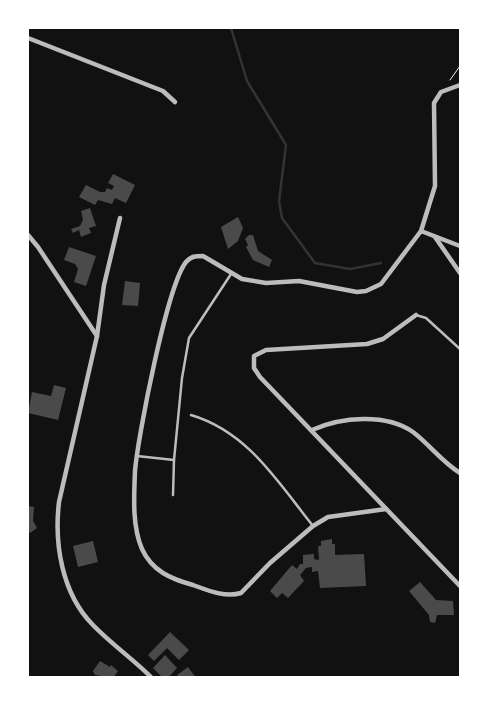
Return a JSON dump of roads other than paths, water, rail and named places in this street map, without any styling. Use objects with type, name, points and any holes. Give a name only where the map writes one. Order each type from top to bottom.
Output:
[{"type":"street","points":[[28,38],[163,91],[175,102]]},
{"type":"street","points":[[386,509],[328,518],[313,526],[270,563],[240,593],[235,595],[214,592],[172,579],[160,572],[148,560],[137,535],[135,516],[137,456],[157,355],[171,298],[182,268],[190,258],[203,256],[231,274],[250,281],[299,281],[342,290],[366,291],[382,284],[394,266],[407,253],[421,231],[435,186],[434,103],[441,92],[460,85]]},
{"type":"street","points":[[120,218],[104,284],[97,336],[59,502],[57,521],[58,543],[69,586],[80,609],[92,624],[152,678]]},
{"type":"street","points":[[421,231],[460,246]]},
{"type":"street","points":[[28,235],[38,246],[97,336]]},
{"type":"street","points":[[434,236],[460,273]]},
{"type":"street","points":[[416,315],[383,339],[367,344],[266,350],[254,356],[253,363],[260,376],[460,586]]},
{"type":"street","points":[[312,430],[334,422],[389,421],[402,425],[414,433],[460,473]]},
{"type":"lane","points":[[173,495],[174,460],[182,378],[189,338],[202,315],[231,274]]},
{"type":"lane","points":[[416,315],[426,318],[460,349]]},
{"type":"lane","points":[[191,414],[234,434],[260,458],[313,526]]},
{"type":"lane","points":[[137,456],[174,460]]},
{"type":"waterway","points":[[231,28],[247,81],[286,145],[279,201],[282,218],[315,263],[350,269],[381,263]]}]
